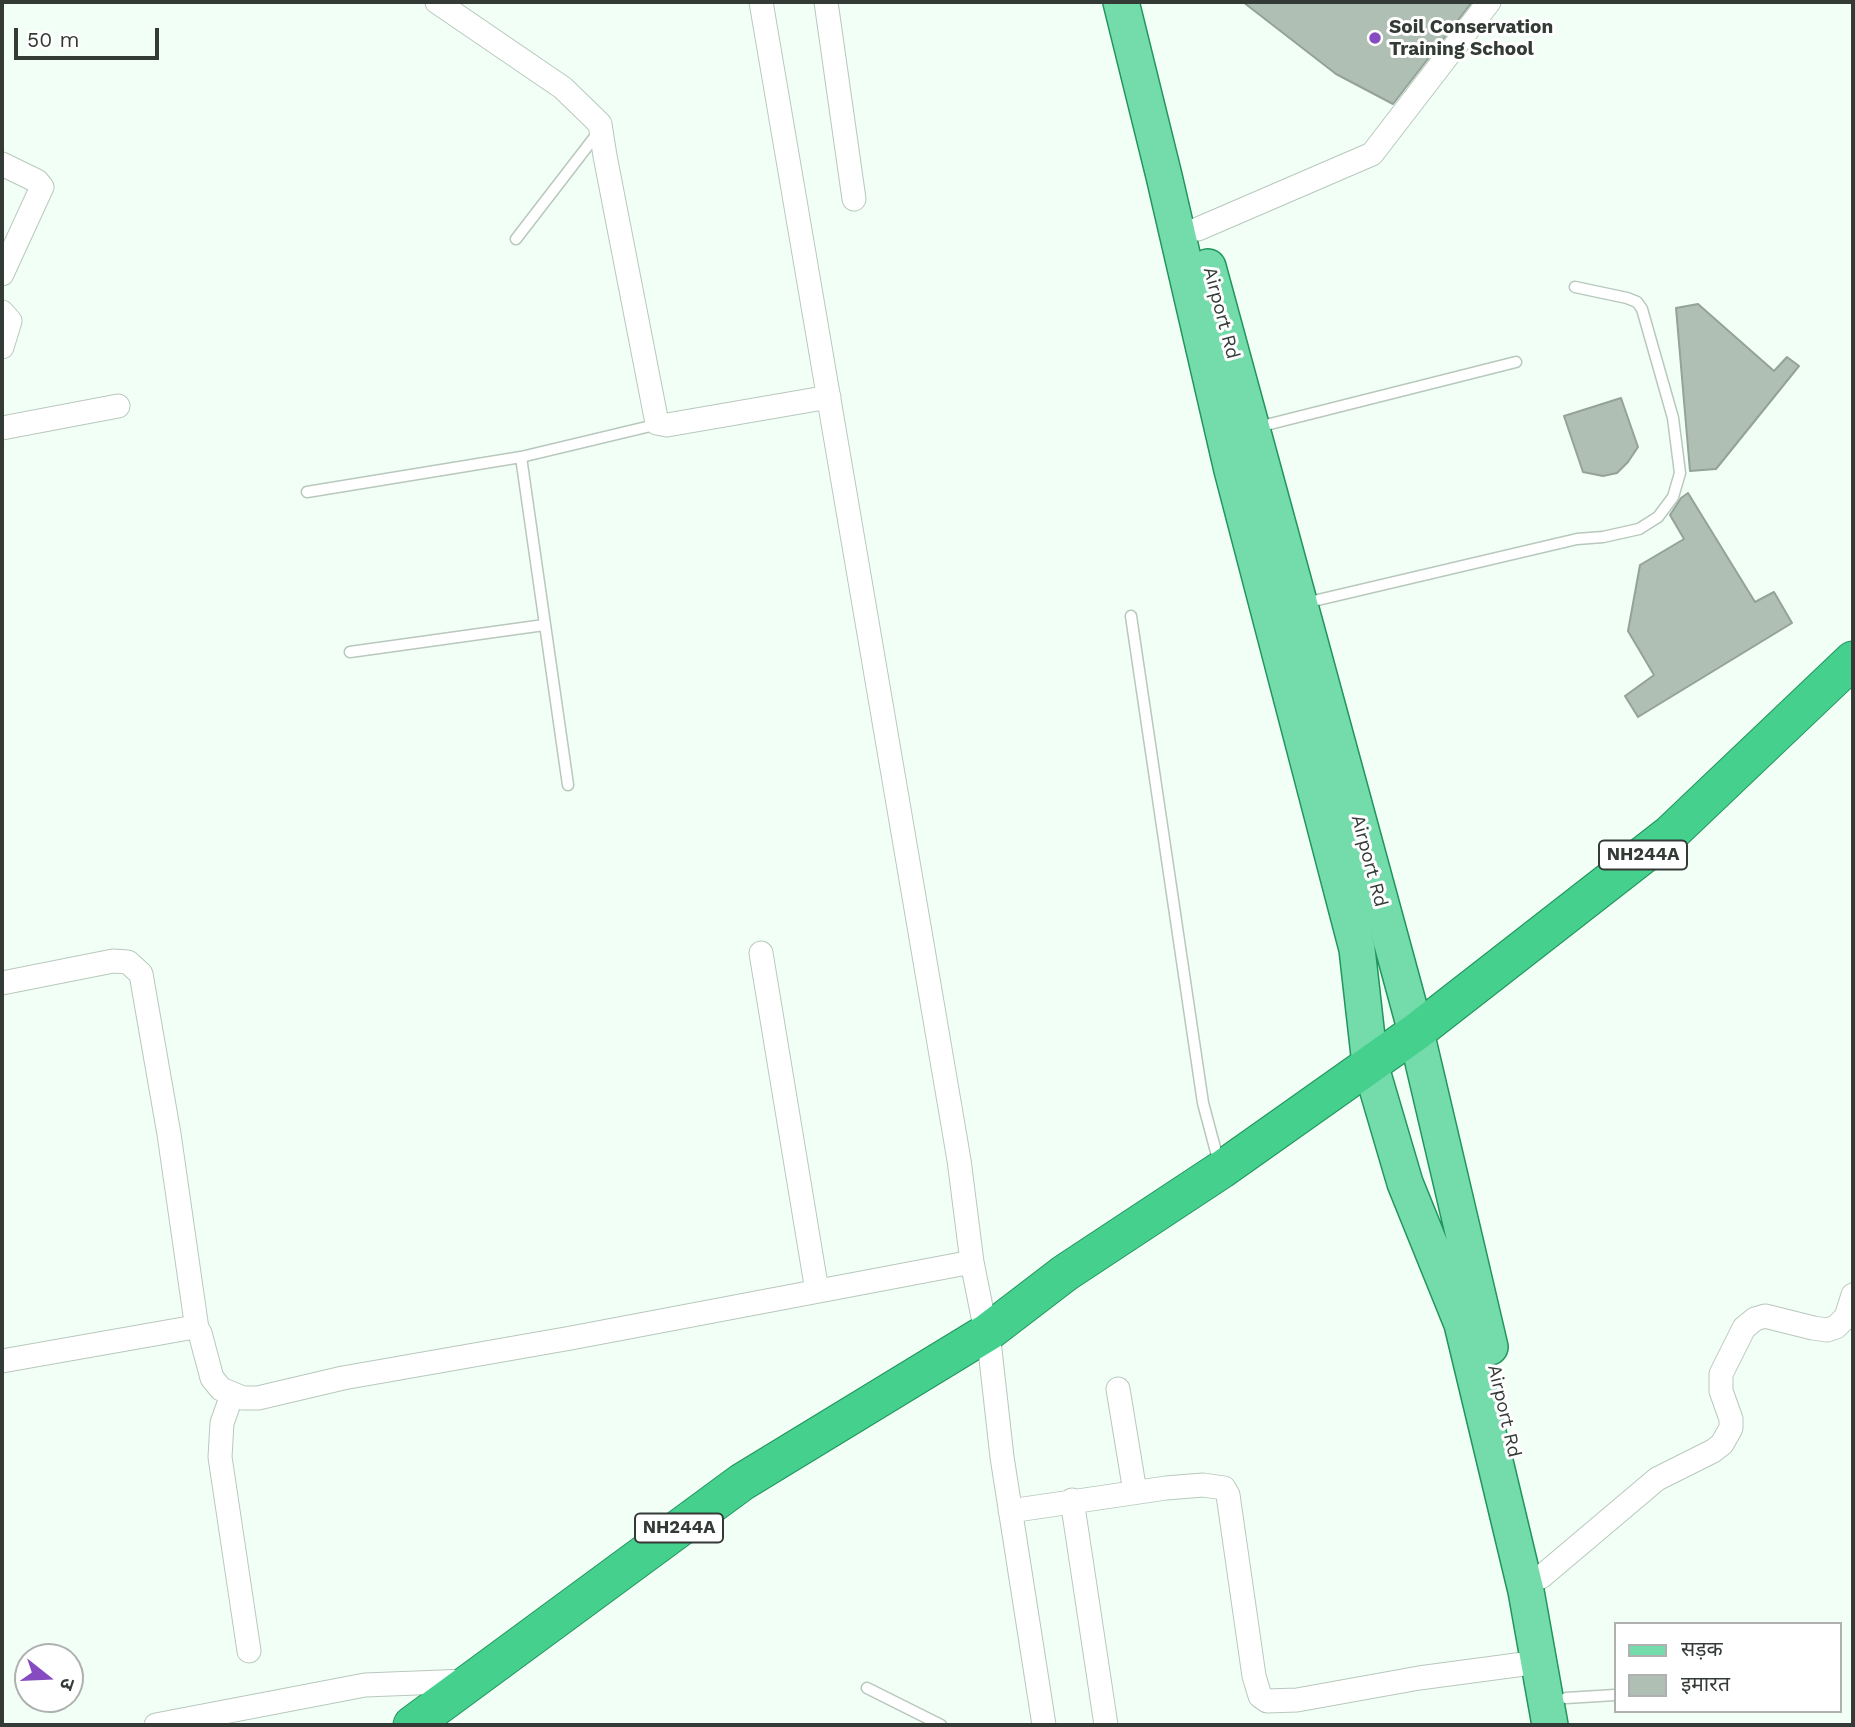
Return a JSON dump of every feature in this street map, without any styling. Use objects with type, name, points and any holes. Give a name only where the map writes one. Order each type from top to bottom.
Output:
[{"type":"highway","name":"NH244A","points":[[412,1725],[741,1482],[988,1332],[1065,1273],[1221,1170],[1416,1032],[1670,834],[1853,660]]},
{"type":"main road","points":[[1121,2],[1232,470],[1357,949],[1370,1064],[1405,1184],[1462,1324],[1526,1591],[1539,1662],[1562,1716]]},
{"type":"main road","name":"Airport Rd","points":[[1143,2],[1198,229],[1416,1032],[1541,1577],[1562,1716]]},
{"type":"street","points":[[438,2],[563,88],[595,117],[602,128],[653,407],[659,425],[829,397]]},
{"type":"street","points":[[761,2],[959,1160],[972,1262],[988,1332],[1002,1457],[1044,1725]]},
{"type":"street","points":[[826,2],[854,199]]},
{"type":"street","points":[[1198,229],[1372,154],[1489,2]]},
{"type":"street","points":[[2,164],[37,181],[42,187],[2,274]]},
{"type":"street","points":[[2,312],[10,321],[2,347]]},
{"type":"street","points":[[2,428],[118,406]]},
{"type":"street","points":[[761,954],[817,1292]]},
{"type":"street","points":[[2,984],[113,961],[128,962],[141,974],[170,1134],[197,1329],[212,1378],[220,1389],[232,1395],[258,1398],[343,1378],[972,1262]]},
{"type":"street","points":[[1541,1577],[1657,1479],[1713,1451],[1728,1437],[1731,1419],[1721,1391],[1721,1374],[1744,1328],[1755,1319],[1765,1316],[1827,1330],[1846,1331],[1846,1317],[1853,1295]]},
{"type":"street","points":[[2,1361],[189,1328],[197,1329]]},
{"type":"street","points":[[1118,1389],[1135,1492]]},
{"type":"street","points":[[232,1395],[222,1423],[220,1457],[248,1651]]},
{"type":"street","points":[[1010,1511],[1072,1500],[1203,1485],[1218,1486],[1227,1492],[1254,1676],[1263,1699],[1297,1699],[1419,1678],[1539,1662]]},
{"type":"street","points":[[1072,1500],[1106,1725]]},
{"type":"street","points":[[156,1725],[365,1685],[470,1681]]},
{"type":"lane","points":[[516,239],[602,128]]},
{"type":"lane","points":[[1299,605],[1577,539],[1603,537],[1639,528],[1658,517],[1673,497],[1680,473],[1673,418],[1642,309],[1637,302],[1627,298],[1575,287]]},
{"type":"lane","points":[[1252,428],[1516,362]]},
{"type":"lane","points":[[307,492],[521,457],[659,425]]},
{"type":"lane","points":[[521,457],[568,785]]},
{"type":"lane","points":[[1131,616],[1203,1103],[1221,1170]]},
{"type":"lane","points":[[350,652],[544,625]]},
{"type":"lane","points":[[867,1688],[941,1725]]},
{"type":"lane","points":[[1562,1716],[1614,1695]]},
{"type":"building","name":"Soil Conservation Training School","points":[[1243,2],[1472,2],[1393,104],[1336,74]]},
{"type":"building","points":[[1698,304],[1774,371],[1787,357],[1799,366],[1716,469],[1690,471],[1676,308]]},
{"type":"building","points":[[1621,398],[1638,447],[1617,473],[1603,476],[1583,472],[1564,416]]},
{"type":"building","points":[[1688,493],[1755,602],[1774,592],[1792,623],[1638,717],[1625,696],[1654,675],[1628,631],[1640,565],[1684,539],[1670,515],[1681,498]]},
{"type":"place","name":"Soil Conservation Training School","points":[[1375,38]]}]
